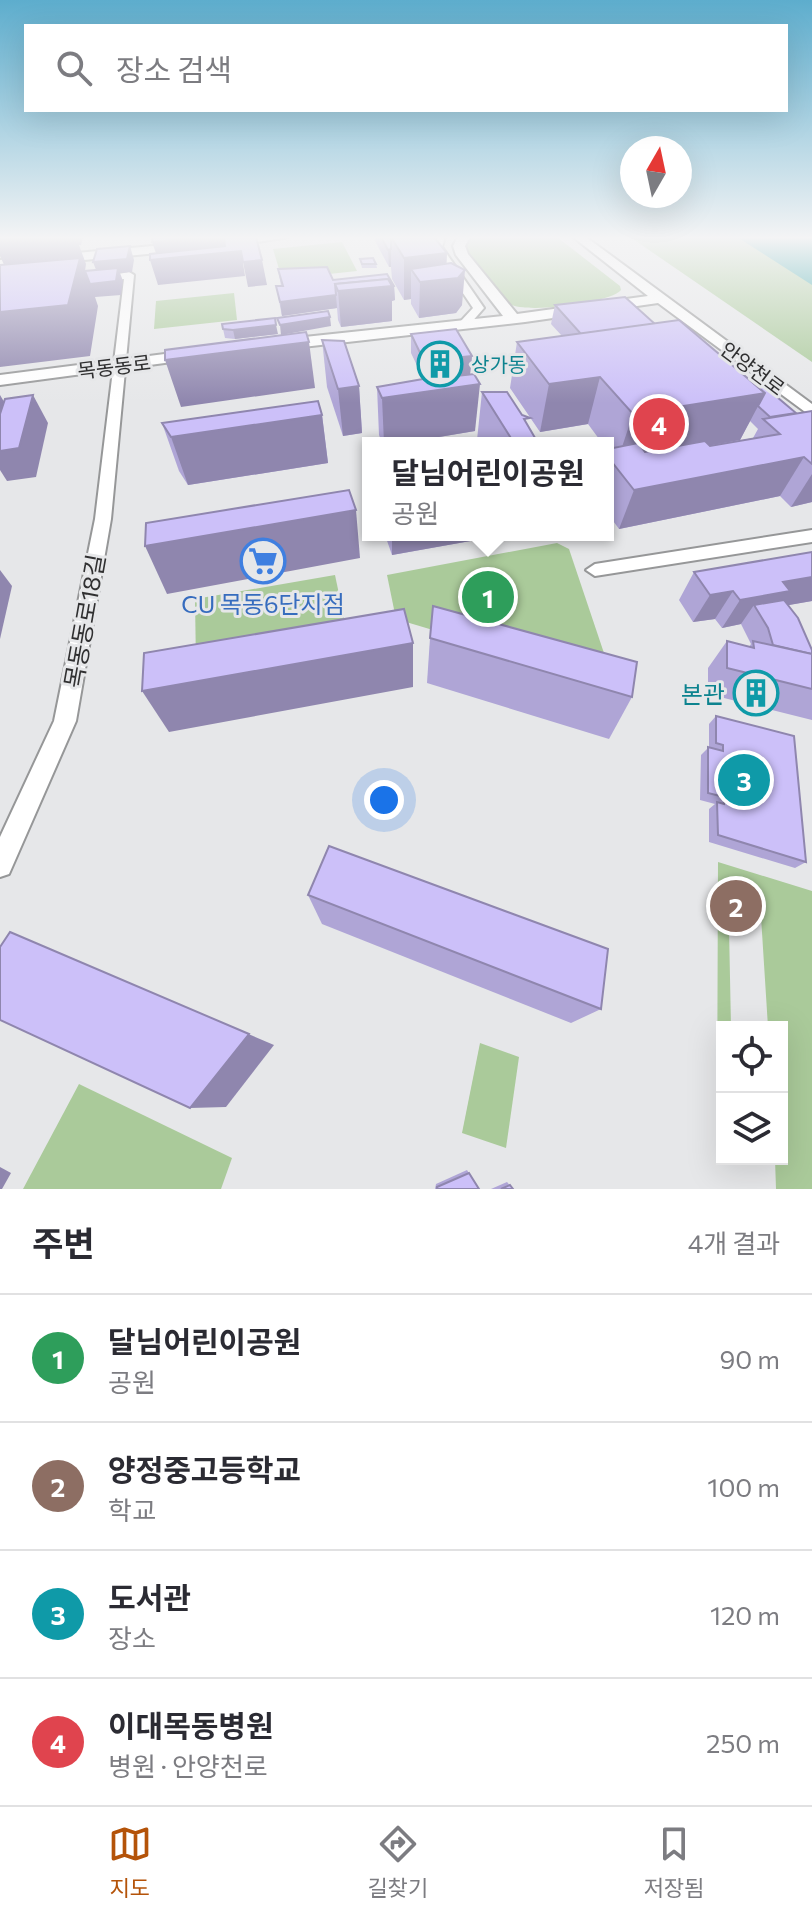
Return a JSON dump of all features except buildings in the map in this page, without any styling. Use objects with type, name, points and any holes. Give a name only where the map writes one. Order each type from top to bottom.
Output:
[{"type":"main road","points":[[492,292],[511,317]]},
{"type":"main road","name":"안양천로","points":[[654,292],[812,412]]},
{"type":"main road","points":[[261,347],[511,317],[544,316],[662,298]]},
{"type":"main road","name":"목동동로","points":[[0,380],[217,353]]},
{"type":"street","name":"목동동로18길","points":[[0,865],[65,721],[103,519],[127,292]]},
{"type":"street","points":[[466,322],[479,308],[469,292]]},
{"type":"street","points":[[595,570],[812,536]]},
{"type":"green space","points":[[498,292],[618,292],[567,306],[519,307],[504,300]]},
{"type":"green space","points":[[711,292],[812,292],[812,362]]},
{"type":"green space","points":[[234,293],[237,320],[154,329],[156,301]]},
{"type":"green space","points":[[557,543],[569,549],[609,668],[594,678],[396,619],[387,575]]},
{"type":"green space","points":[[335,575],[348,637],[196,666],[195,599]]},
{"type":"green space","points":[[718,862],[812,891],[812,1189],[776,1189],[775,1165],[788,1165],[788,1021],[768,1021],[760,901],[739,908],[729,928],[731,1021],[717,1021]]},
{"type":"green space","points":[[480,1043],[519,1057],[506,1148],[462,1133]]},
{"type":"green space","points":[[79,1084],[232,1158],[221,1189],[23,1189]]},
{"type":"place","name":"상가동","points":[[440,364]]},
{"type":"place","name":"이대목동병원","points":[[659,424]]},
{"type":"place","name":"CU 목동6단지점","points":[[263,561]]},
{"type":"place","name":"달님어린이공원","points":[[488,597]]},
{"type":"place","name":"본관","points":[[756,693]]},
{"type":"place","name":"도서관","points":[[744,780]]},
{"type":"place","name":"양정중고등학교","points":[[736,906]]}]
